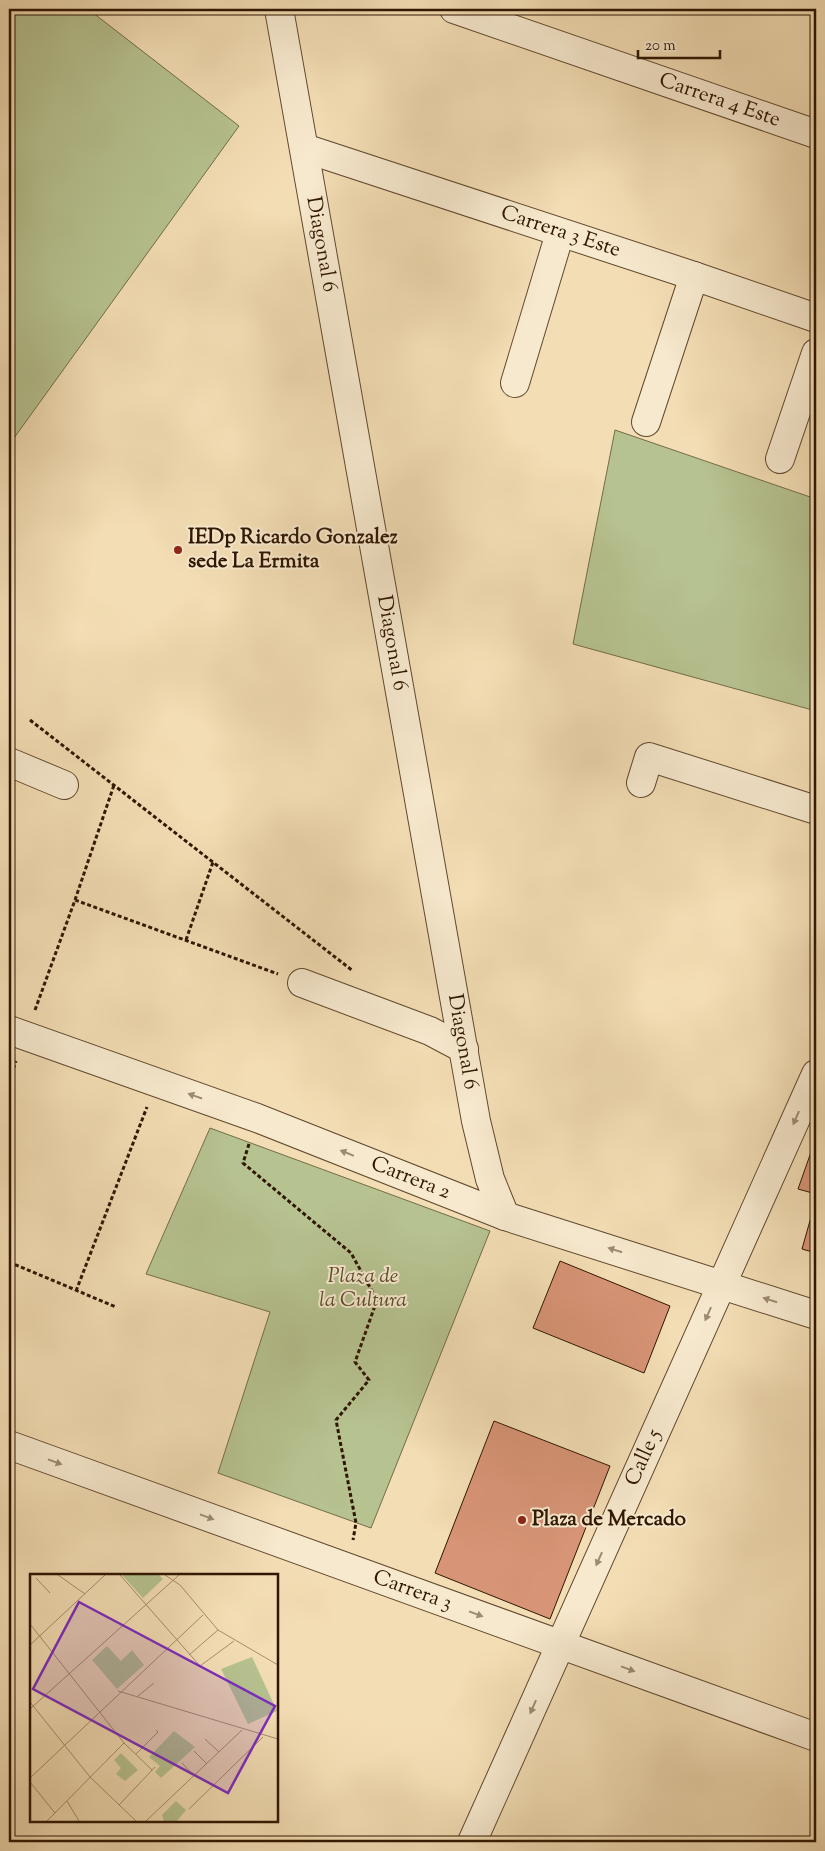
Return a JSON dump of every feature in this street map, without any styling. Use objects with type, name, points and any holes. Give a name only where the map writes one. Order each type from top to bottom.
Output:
[{"type":"street","name":"Diagonal 6","points":[[280,9],[476,1121],[490,1179],[505,1216]]},
{"type":"street","name":"Carrera 4 Este","points":[[454,9],[816,134]]},
{"type":"street","name":"Carrera 3 Este","points":[[304,148],[816,318]]},
{"type":"street","points":[[515,383],[560,233]]},
{"type":"street","points":[[646,422],[694,276]]},
{"type":"street","points":[[780,459],[816,353]]},
{"type":"street","points":[[641,783],[649,758],[816,810]]},
{"type":"street","points":[[9,762],[64,785]]},
{"type":"street","points":[[302,983],[430,1031],[464,1049]]},
{"type":"street","name":"Carrera 2","points":[[17,1033],[257,1118],[505,1216],[816,1315]]},
{"type":"street","name":"Calle 5","points":[[472,1842],[816,1074]]},
{"type":"street","name":"Carrera 3","points":[[9,1446],[816,1737]]},
{"type":"path","points":[[30,720],[360,976]]},
{"type":"path","points":[[9,1081],[17,1033],[75,900],[114,785]]},
{"type":"path","points":[[186,940],[213,862]]},
{"type":"path","points":[[75,900],[302,983]]},
{"type":"path","points":[[76,1291],[156,1082]]},
{"type":"path","points":[[257,1118],[243,1163],[351,1253],[377,1300],[355,1362],[369,1380],[336,1420],[356,1523],[351,1569]]},
{"type":"path","points":[[9,1262],[116,1308]]},
{"type":"green space","points":[[9,9],[88,9],[239,126],[9,445]]},
{"type":"green space","points":[[615,430],[816,499],[816,711],[573,644]]},
{"type":"green space","name":"Plaza de la Cultura","points":[[210,1128],[490,1231],[371,1528],[218,1473],[270,1312],[146,1274]]},
{"type":"building","points":[[816,1138],[816,1194],[798,1189]]},
{"type":"building","points":[[816,1204],[816,1253],[802,1249]]},
{"type":"building","points":[[560,1261],[670,1306],[644,1373],[533,1328]]},
{"type":"building","name":"Plaza de Mercado","points":[[494,1421],[610,1466],[550,1619],[435,1573]]},
{"type":"place","name":"IEDp Ricardo Gonzalez sede La Ermita","points":[[178,550]]},
{"type":"place","name":"Plaza de Mercado","points":[[522,1520]]}]
